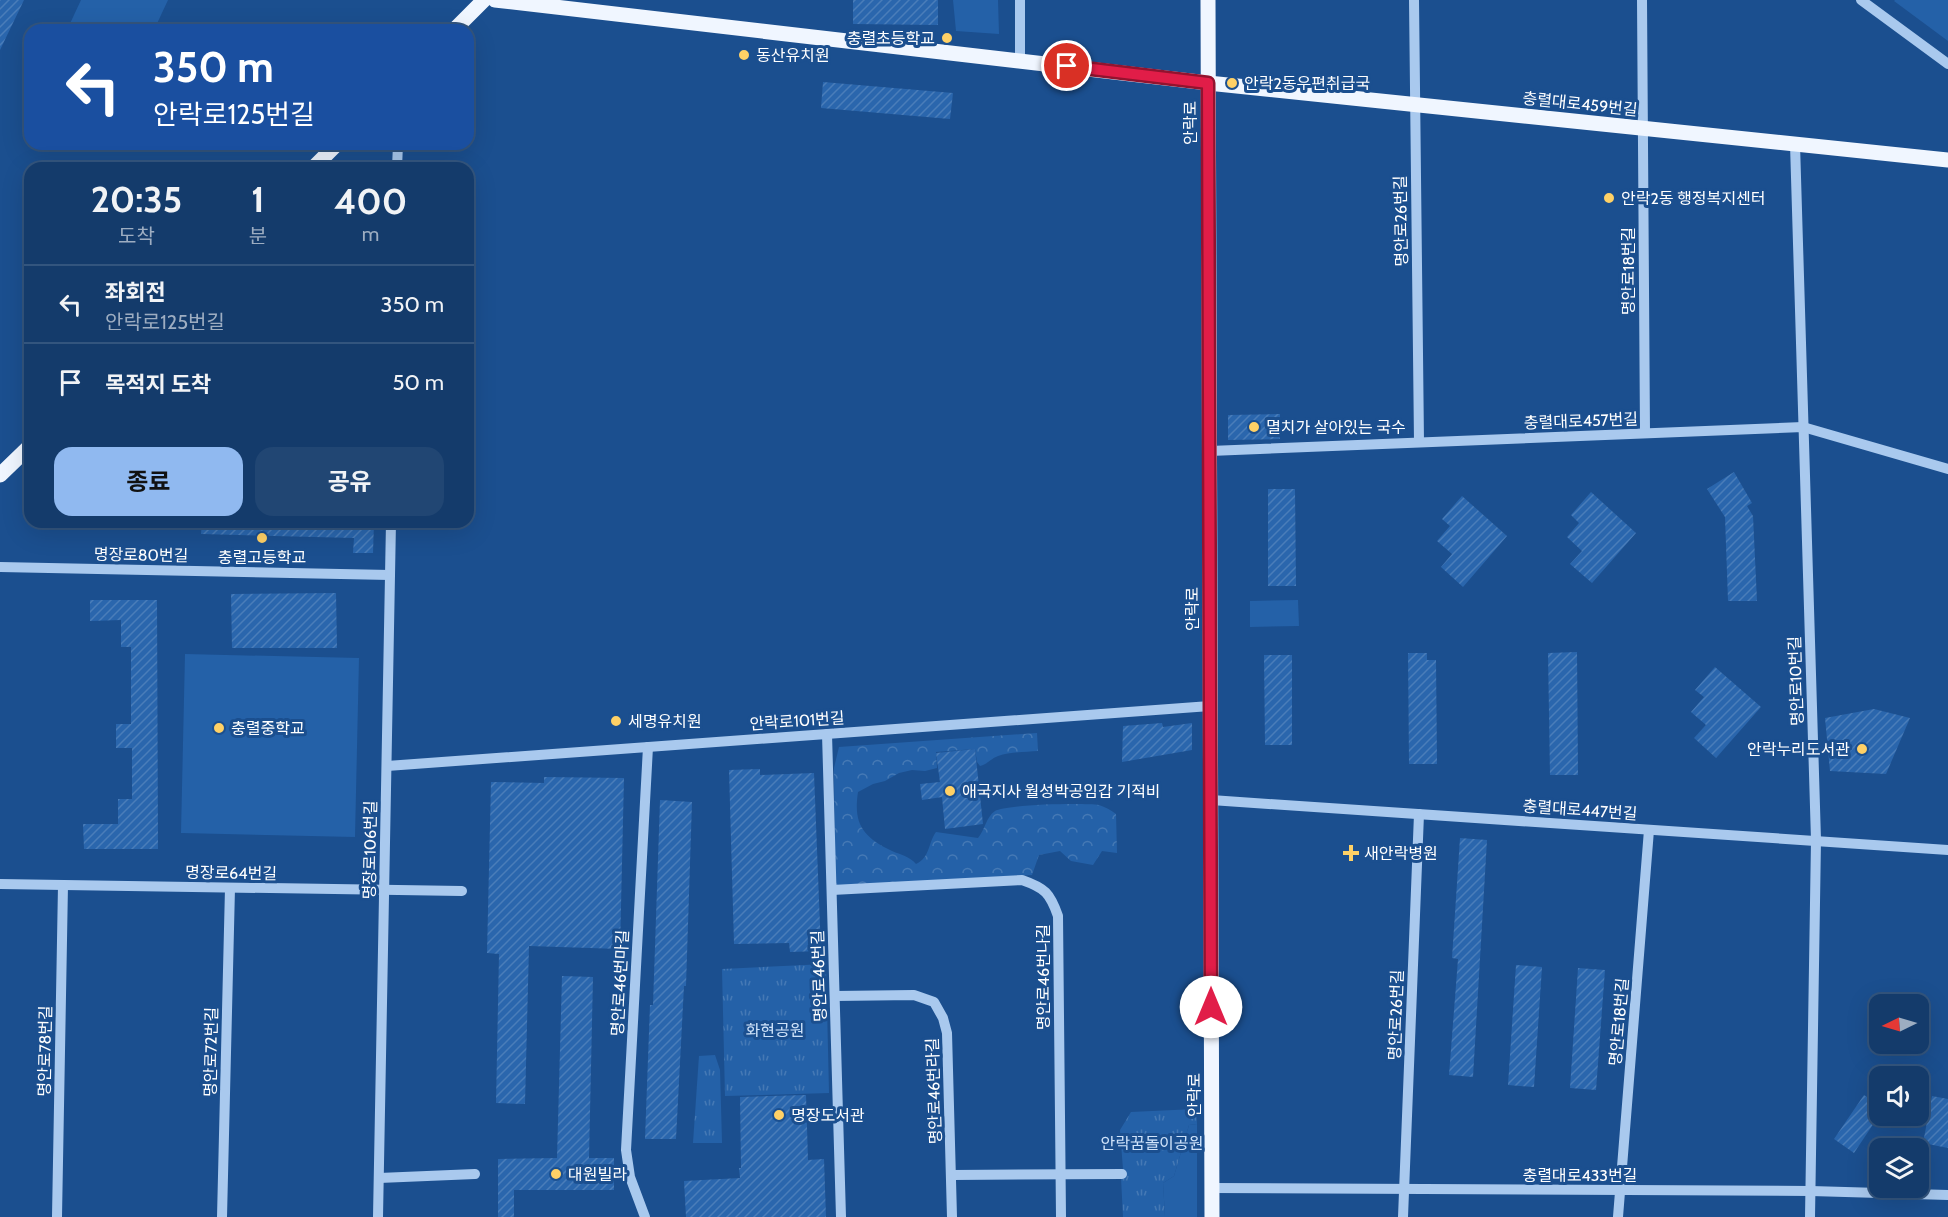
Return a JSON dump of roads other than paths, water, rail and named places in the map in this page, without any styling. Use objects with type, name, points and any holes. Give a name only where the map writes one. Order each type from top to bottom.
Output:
[{"type":"main road","points":[[460,24],[484,0]]},
{"type":"main road","name":"충렬대로459번길","points":[[495,0],[1208,83],[1948,160]]},
{"type":"main road","name":"안락로","points":[[1208,0],[1212,1217]]},
{"type":"main road","points":[[319,162],[331,150]]},
{"type":"main road","points":[[0,475],[24,452]]},
{"type":"street","points":[[1020,0],[1020,61]]},
{"type":"street","name":"명안로26번길","points":[[1414,0],[1419,442]]},
{"type":"street","name":"명안로18번길","points":[[1642,0],[1645,433]]},
{"type":"street","points":[[1861,0],[1948,64]]},
{"type":"street","name":"명안로10번길","points":[[1795,144],[1816,840],[1810,1217]]},
{"type":"street","name":"충렬대로457번길","points":[[1210,451],[1803,426],[1948,470]]},
{"type":"street","name":"명장로106번길","points":[[378,1217],[391,528]]},
{"type":"street","name":"명장로80번길","points":[[0,567],[390,575]]},
{"type":"street","name":"안락로101번길","points":[[387,766],[1210,706]]},
{"type":"street","name":"명안로46번길","points":[[827,734],[841,1217]]},
{"type":"street","name":"명안로46번마길","points":[[645,1217],[630,1177],[626,1150],[648,747]]},
{"type":"street","name":"충렬대로447번길","points":[[1210,801],[1948,850]]},
{"type":"street","name":"명안로26번길","points":[[1403,1217],[1419,814]]},
{"type":"street","name":"명안로18번길","points":[[1618,1217],[1649,830]]},
{"type":"street","name":"명안로46번나길","points":[[832,890],[1022,880],[1040,886],[1052,898],[1058,916],[1061,1217]]},
{"type":"street","name":"명장로64번길","points":[[0,884],[462,891]]},
{"type":"street","name":"명안로78번길","points":[[57,1217],[63,885]]},
{"type":"street","name":"명안로72번길","points":[[222,1217],[230,888]]},
{"type":"street","name":"명안로46번라길","points":[[835,996],[914,995],[934,1002],[943,1018],[947,1033],[952,1217]]},
{"type":"street","points":[[379,1178],[475,1174]]},
{"type":"street","points":[[952,1174],[1122,1174]]},
{"type":"street","name":"충렬대로433번길","points":[[1212,1188],[1811,1191],[1948,1195]]},
{"type":"place","name":"충렬초등학교","points":[[947,38]]},
{"type":"place","name":"동산유치원","points":[[744,55]]},
{"type":"place","name":"안락2동우편취급국","points":[[1232,83]]},
{"type":"place","name":"안락2동 행정복지센터","points":[[1609,198]]},
{"type":"place","name":"멸치가 살아있는 국수","points":[[1254,427]]},
{"type":"place","name":"충렬고등학교","points":[[262,538]]},
{"type":"place","name":"세명유치원","points":[[616,721]]},
{"type":"place","name":"충렬중학교","points":[[219,728]]},
{"type":"place","name":"안락누리도서관","points":[[1862,749]]},
{"type":"place","name":"애국지사 월성박공임갑 기적비","points":[[950,791]]},
{"type":"place","name":"새안락병원","points":[[1351,853]]},
{"type":"place","name":"명장도서관","points":[[779,1115]]},
{"type":"place","name":"대원빌라","points":[[556,1174]]},
{"type":"park label","name":"화현공원","points":[[775,1030]]},
{"type":"park label","name":"안락꿈돌이공원","points":[[1152,1143]]}]
